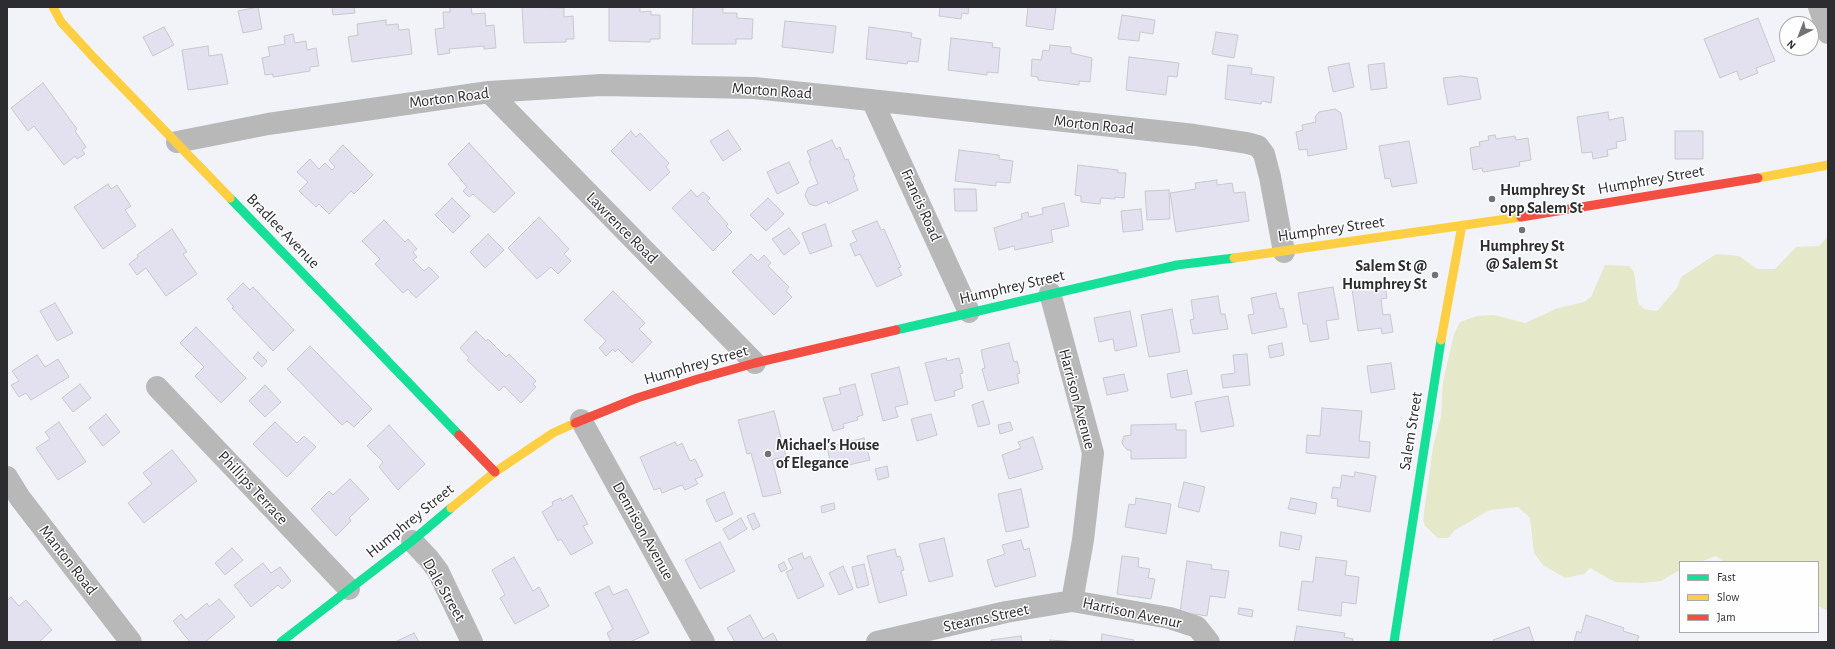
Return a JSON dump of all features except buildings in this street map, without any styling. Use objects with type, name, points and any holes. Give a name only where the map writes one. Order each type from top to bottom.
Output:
[{"type":"main road","name":"Bradlee Avenue","points":[[53,7],[61,22],[495,472]]},
{"type":"main road","name":"Humphrey Street","points":[[281,642],[412,541],[495,472],[553,433],[581,420],[637,398],[756,363],[1050,293],[1177,265],[1284,252],[1622,201],[1828,165]]},
{"type":"main road","name":"Salem Street","points":[[1394,642],[1443,326],[1462,225]]},
{"type":"street","points":[[1819,7],[1828,33]]},
{"type":"street","name":"Morton Road","points":[[177,142],[268,124],[489,92],[601,85],[754,88],[1195,135],[1258,146],[1264,154],[1270,176],[1284,252]]},
{"type":"street","name":"Lawrence Road","points":[[489,92],[756,363]]},
{"type":"street","name":"Francis Road","points":[[872,100],[969,312]]},
{"type":"street","name":"Harrison Avenue","points":[[1050,293],[1093,454],[1083,540],[1072,601]]},
{"type":"street","name":"Phillips Terrace","points":[[157,387],[349,590]]},
{"type":"street","name":"Dennison Avenue","points":[[581,420],[704,642]]},
{"type":"street","name":"Manton Road","points":[[7,477],[20,498],[131,642]]},
{"type":"street","name":"Dale Street","points":[[412,541],[429,558],[438,572],[472,642]]},
{"type":"street","name":"Stearns Street","points":[[877,642],[1006,612],[1072,601]]},
{"type":"street","name":"Harrison Avenur","points":[[1072,601],[1170,618],[1197,627],[1209,642]]},
{"type":"green space","points":[[1828,236],[1828,611],[1819,606],[1819,561],[1723,561],[1716,556],[1703,561],[1679,561],[1679,571],[1661,581],[1642,583],[1615,582],[1590,568],[1584,574],[1565,578],[1543,565],[1534,553],[1530,518],[1518,507],[1490,510],[1455,530],[1448,538],[1438,538],[1425,526],[1423,520],[1433,447],[1441,416],[1443,382],[1454,334],[1460,322],[1477,316],[1494,315],[1525,323],[1558,308],[1584,302],[1591,297],[1605,265],[1629,266],[1634,272],[1638,303],[1644,309],[1657,311],[1677,288],[1681,277],[1716,254],[1739,256],[1757,269],[1775,269],[1796,247],[1819,246]]},
{"type":"traffic: fast","points":[[230,198],[459,435]]},
{"type":"traffic: fast","points":[[896,330],[1177,265],[1234,258]]},
{"type":"traffic: fast","points":[[1394,642],[1441,340]]},
{"type":"traffic: fast","points":[[281,642],[412,541],[451,508]]},
{"type":"traffic: slow","points":[[53,7],[61,22],[95,59],[230,198]]},
{"type":"traffic: slow","points":[[1758,178],[1828,165]]},
{"type":"traffic: slow","points":[[1234,258],[1521,217]]},
{"type":"traffic: slow","points":[[1441,340],[1462,225]]},
{"type":"traffic: slow","points":[[451,508],[495,472],[553,433],[575,423]]},
{"type":"traffic: jam","points":[[1521,217],[1758,178]]},
{"type":"traffic: jam","points":[[575,423],[637,398],[698,379],[755,363],[896,330]]},
{"type":"traffic: jam","points":[[459,435],[495,472]]},
{"type":"place","name":"Humphrey St opp Salem St","points":[[1492,199]]},
{"type":"place","name":"Humphrey St @ Salem St","points":[[1522,230]]},
{"type":"place","name":"Salem St @ Humphrey St","points":[[1435,275]]},
{"type":"place","name":"Michael's House of Elegance","points":[[768,454]]}]
